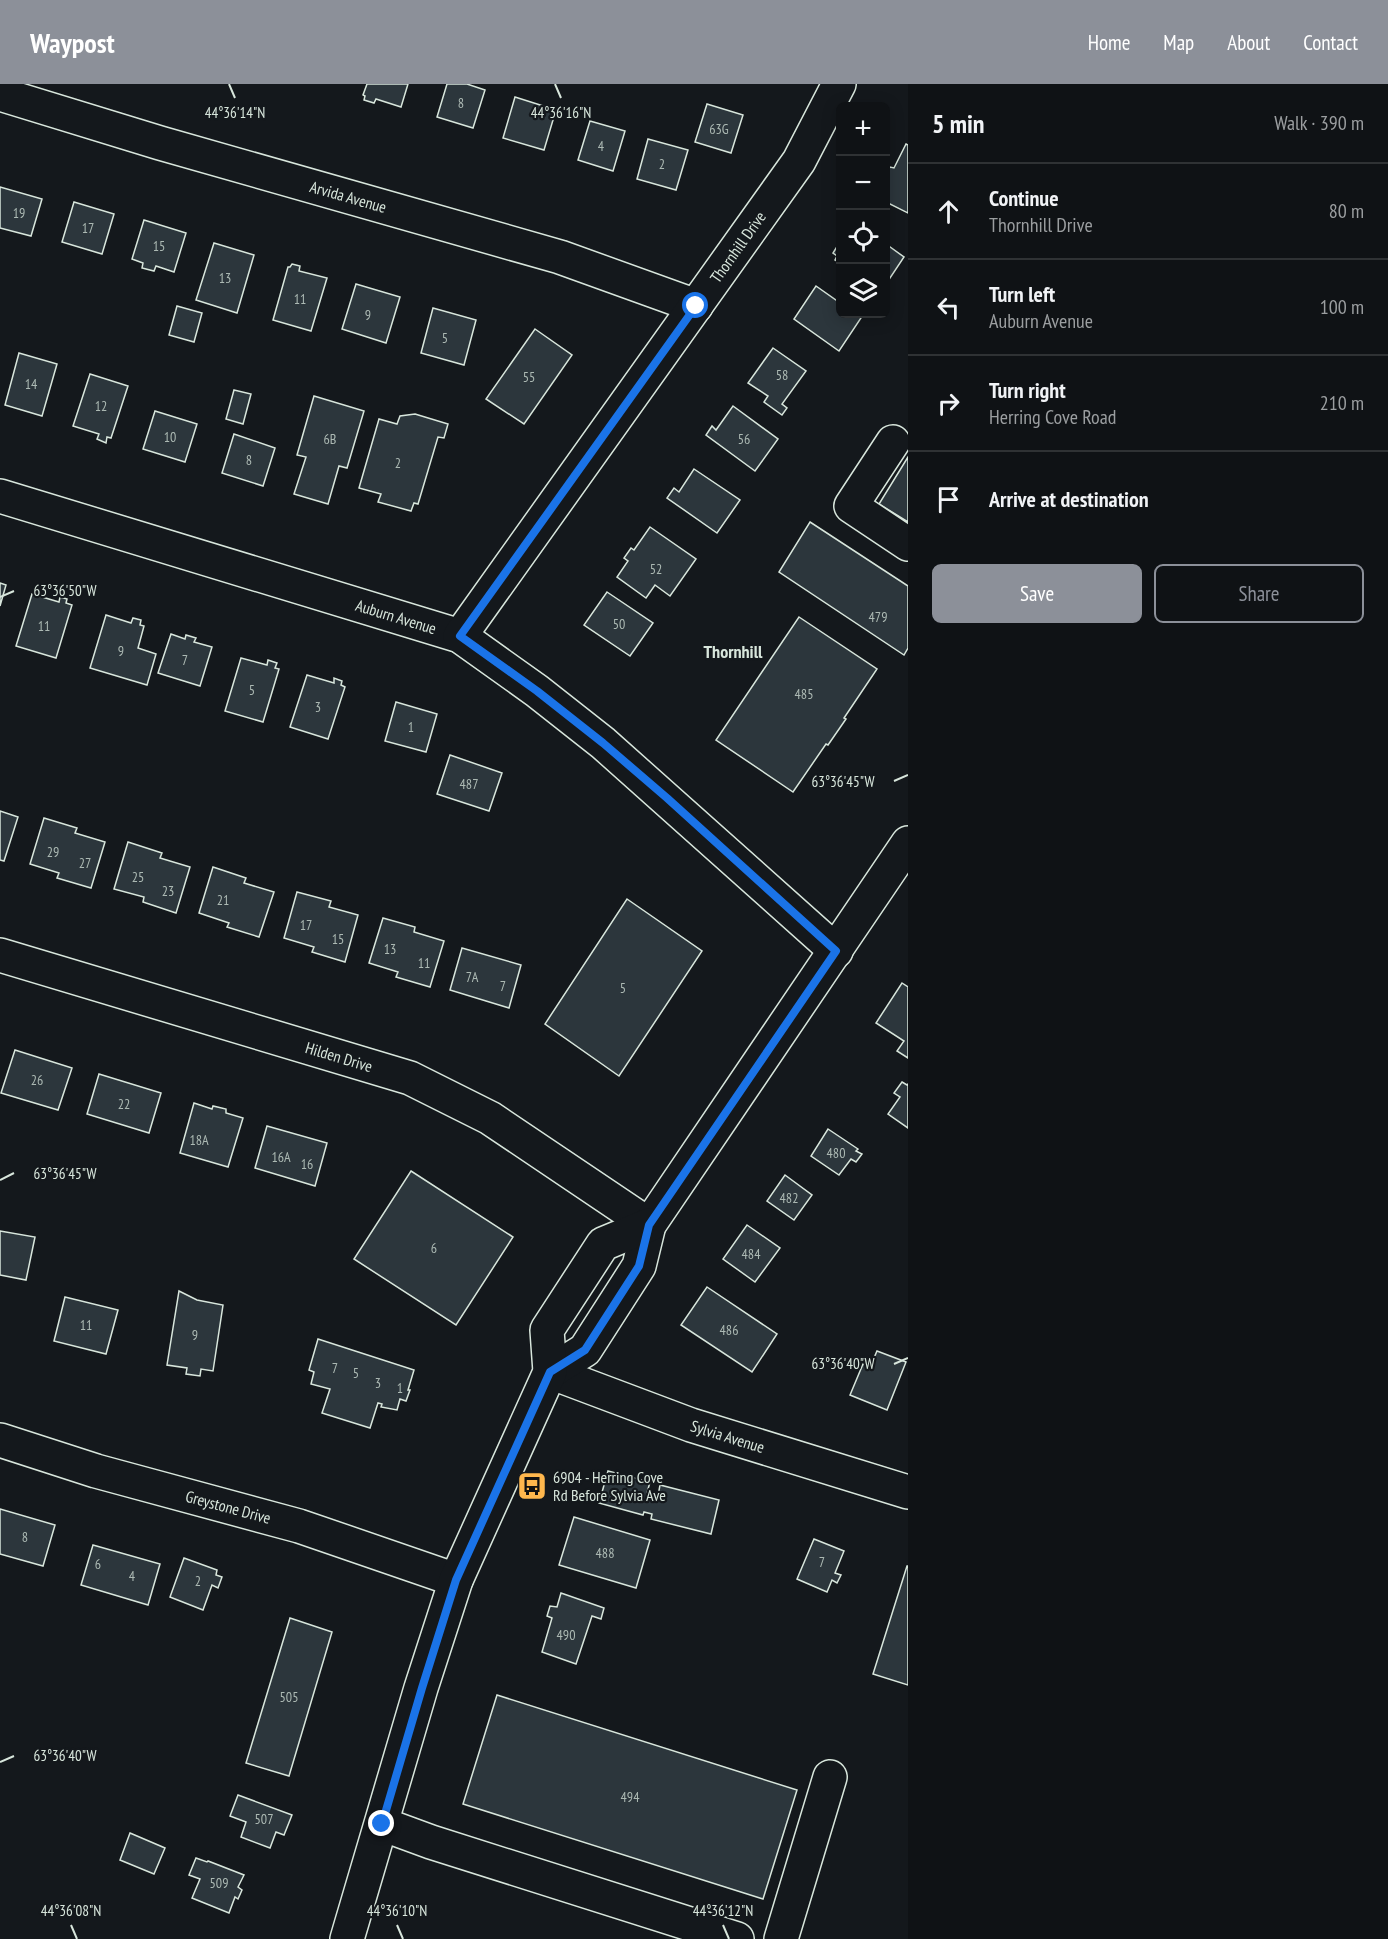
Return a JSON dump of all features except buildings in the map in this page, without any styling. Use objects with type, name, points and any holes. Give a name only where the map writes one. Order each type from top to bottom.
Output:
[{"type":"street","name":"Thornhill Drive","points":[[460,636],[799,161],[839,84]]},
{"type":"street","name":"Arvida Avenue","points":[[0,94],[560,256],[696,306]]},
{"type":"street","points":[[893,442],[851,506],[908,544]]},
{"type":"street","name":"Auburn Avenue","points":[[0,496],[460,636],[537,691],[603,743],[836,951]]},
{"type":"street","points":[[550,1372],[585,1350],[639,1266],[649,1225],[908,843]]},
{"type":"street","name":"Hilden Drive","points":[[0,955],[410,1078],[490,1118],[649,1225]]},
{"type":"street","points":[[347,1939],[456,1580],[550,1372],[547,1330],[603,1244],[649,1225]]},
{"type":"street","name":"Sylvia Avenue","points":[[550,1372],[691,1425],[908,1492]]},
{"type":"street","name":"Greystone Drive","points":[[0,1440],[96,1471],[299,1526],[456,1580]]},
{"type":"street","points":[[781,1939],[830,1777]]},
{"type":"street","points":[[382,1824],[431,1842],[737,1939]]},
{"type":"place","name":"6904 - Herring Cove Rd Before Sylvia Ave","points":[[532,1486]]},
{"type":"district","name":"Thornhill","points":[[733,652]]},
{"type":"route","points":[[382,1824],[456,1580],[550,1372],[585,1350],[639,1266],[649,1225],[836,951],[603,743],[537,691],[460,636],[696,306]]}]
